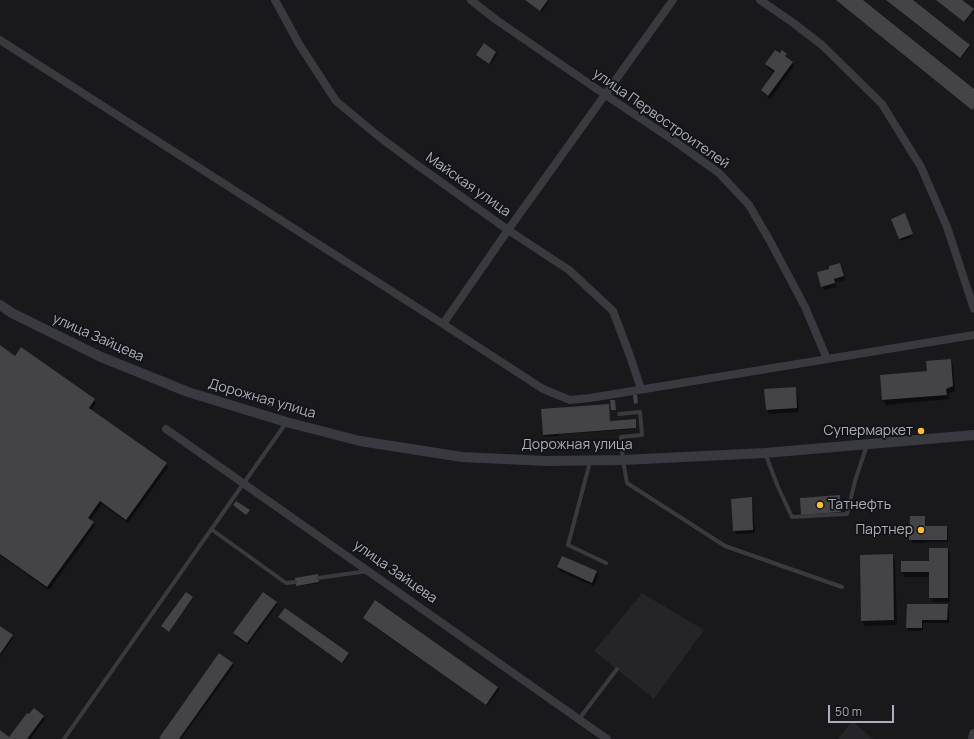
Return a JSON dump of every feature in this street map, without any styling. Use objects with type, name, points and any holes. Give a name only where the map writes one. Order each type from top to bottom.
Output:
[{"type":"street","name":"Майская улица","points":[[275,0],[299,44],[336,101],[413,162],[508,230],[569,270],[613,311],[641,389]]},
{"type":"street","name":"улица Первостроителей","points":[[471,0],[719,173],[748,205],[770,241],[805,307],[828,359]]},
{"type":"street","points":[[443,324],[604,94],[673,0]]},
{"type":"street","points":[[760,0],[822,45],[882,104],[921,167],[947,227],[974,309]]},
{"type":"street","points":[[0,40],[543,389],[570,400],[590,398],[974,335]]},
{"type":"street","name":"улица Зайцева","points":[[0,305],[12,313],[101,357],[188,392]]},
{"type":"street","name":"Дорожная улица","points":[[188,392],[286,422],[360,441],[462,457],[546,461],[623,460],[765,453],[974,435]]},
{"type":"street","name":"улица Зайцева","points":[[166,429],[607,739]]},
{"type":"street","points":[[973,739],[974,734]]},
{"type":"lane","points":[[619,414],[640,412],[642,435],[621,437],[627,483],[725,546],[842,587]]},
{"type":"lane","points":[[64,739],[286,422]]},
{"type":"lane","points":[[765,453],[778,487],[792,517],[847,514],[855,481],[868,444]]},
{"type":"lane","points":[[590,460],[568,545],[606,563]]},
{"type":"lane","points":[[211,529],[286,583],[295,582]]},
{"type":"lane","points":[[318,578],[368,571]]},
{"type":"lane","points":[[579,719],[617,669]]},
{"type":"shaded area","points":[[642,593],[704,630],[654,699],[594,651]]},
{"type":"shaded area","points":[[852,721],[873,739],[838,739]]},
{"type":"building","points":[[525,0],[548,0],[540,11]]},
{"type":"building","points":[[836,0],[863,0],[974,89],[974,108],[972,110]]},
{"type":"building","points":[[886,0],[913,0],[970,45],[960,58]]},
{"type":"building","points":[[936,0],[962,0],[974,9],[964,22]]},
{"type":"building","points":[[484,43],[496,52],[489,64],[476,55]]},
{"type":"building","points":[[775,50],[780,53],[782,50],[787,54],[785,56],[793,62],[768,96],[761,90],[775,71],[765,64]]},
{"type":"building","points":[[905,213],[913,234],[899,239],[891,219]]},
{"type":"building","points":[[840,263],[844,276],[834,279],[835,283],[821,287],[817,272],[829,269],[829,266]]},
{"type":"building","points":[[0,345],[15,356],[21,347],[95,399],[89,408],[167,463],[126,520],[100,501],[88,518],[94,522],[47,587],[0,554]]},
{"type":"building","points":[[951,359],[953,386],[946,389],[947,395],[882,400],[880,375],[927,371],[926,361]]},
{"type":"building","points":[[796,387],[797,408],[766,410],[764,389]]},
{"type":"building","points":[[633,395],[637,395],[638,403],[634,404]]},
{"type":"building","points":[[610,400],[615,400],[616,410],[611,410]]},
{"type":"building","points":[[609,404],[610,421],[636,419],[636,428],[543,435],[541,409]]},
{"type":"building","name":"Татнефть","points":[[840,495],[841,512],[801,515],[800,498]]},
{"type":"building","points":[[752,497],[753,530],[733,531],[731,499]]},
{"type":"building","points":[[236,501],[250,510],[246,515],[233,505]]},
{"type":"building","points":[[910,516],[925,516],[925,526],[947,526],[947,540],[909,540]]},
{"type":"building","points":[[929,548],[948,548],[948,598],[929,598],[929,572],[901,572],[901,561],[929,561]]},
{"type":"building","points":[[893,554],[894,620],[861,621],[860,555]]},
{"type":"building","points":[[562,556],[597,571],[592,583],[557,567]]},
{"type":"building","points":[[318,574],[319,582],[296,586],[295,578]]},
{"type":"building","points":[[186,592],[193,597],[169,632],[161,626]]},
{"type":"building","points":[[263,592],[277,602],[247,643],[233,633]]},
{"type":"building","points":[[375,600],[498,687],[486,705],[363,618]]},
{"type":"building","points":[[907,604],[948,604],[947,620],[922,620],[922,628],[906,628]]},
{"type":"building","points":[[285,608],[349,653],[342,663],[278,617]]},
{"type":"building","points":[[0,626],[13,635],[0,654]]},
{"type":"building","points":[[219,653],[233,663],[179,739],[159,738]]},
{"type":"building","points":[[34,708],[44,716],[27,739],[0,739],[0,730],[9,737],[27,713],[29,714]]},
{"type":"place","name":"Супермаркет","points":[[921,431]]},
{"type":"place","name":"Татнефть","points":[[820,505]]},
{"type":"place","name":"Партнер","points":[[921,530]]}]
